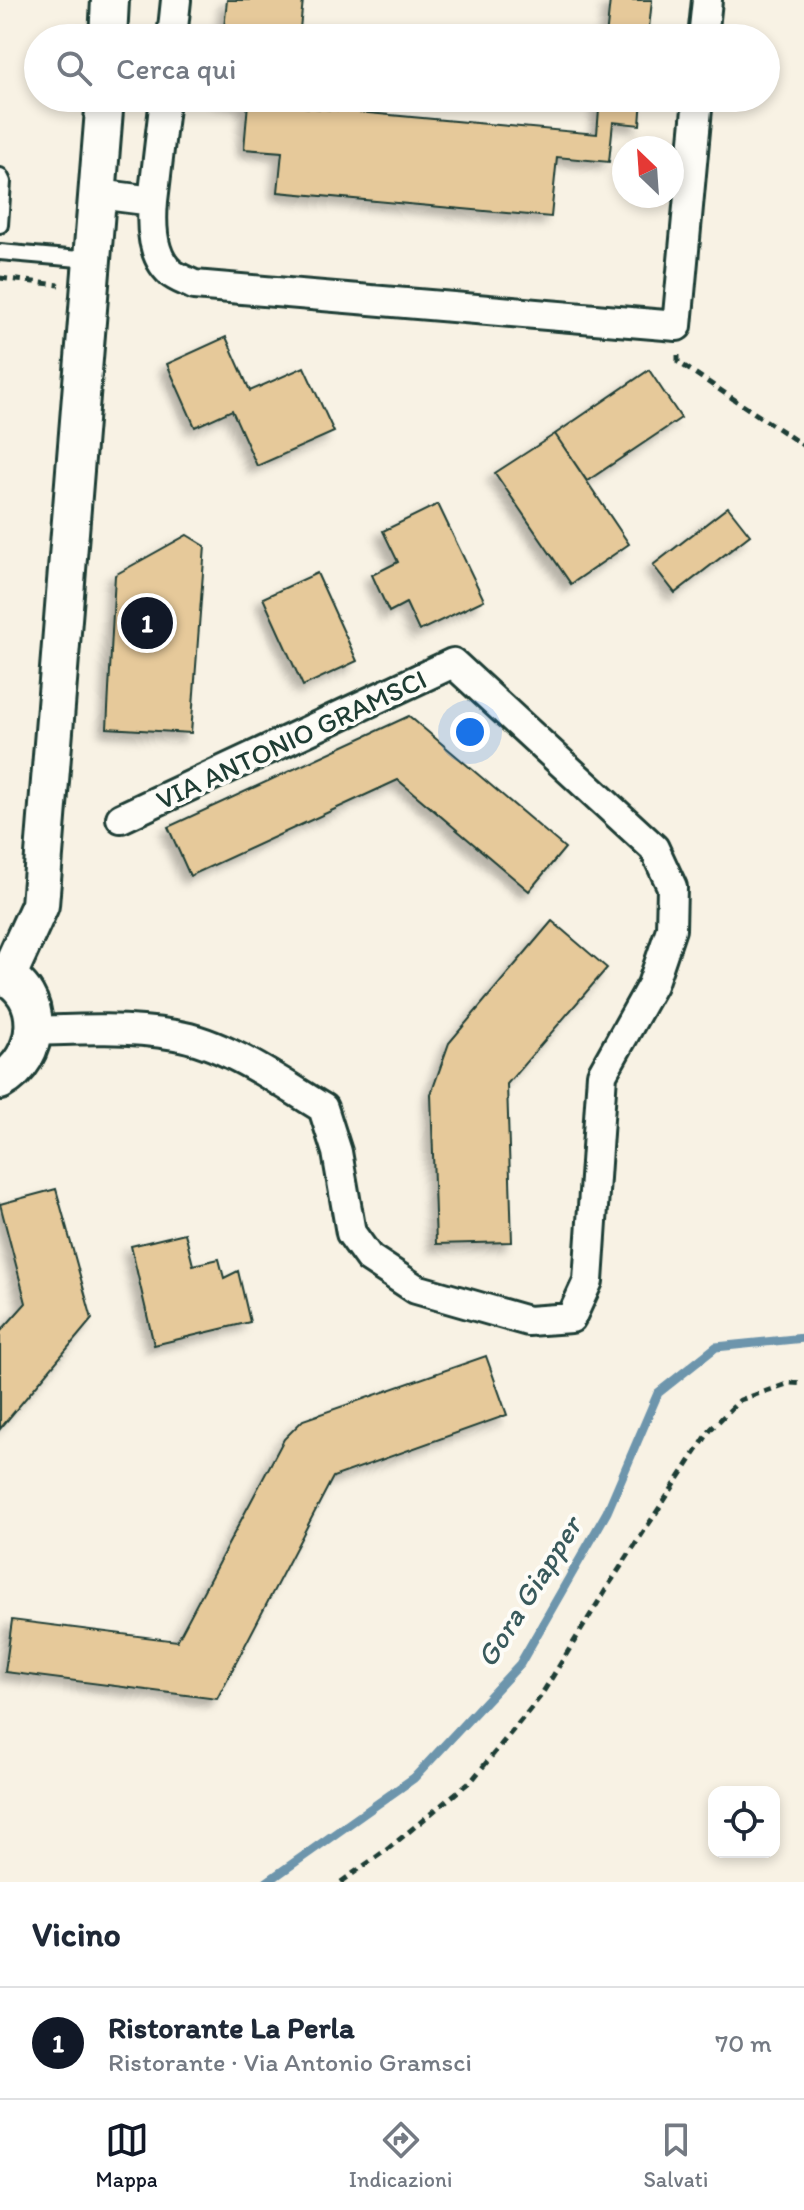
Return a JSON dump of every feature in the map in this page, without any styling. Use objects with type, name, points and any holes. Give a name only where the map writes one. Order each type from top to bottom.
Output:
[{"type":"street","points":[[109,24],[110,0]]},
{"type":"street","points":[[173,24],[176,0]]},
{"type":"street","points":[[704,24],[707,0]]},
{"type":"street","points":[[0,1081],[24,1060],[35,1031],[34,1016],[27,997],[4,975],[40,905],[104,112]]},
{"type":"street","points":[[163,112],[151,228],[158,251],[170,272],[194,285],[677,326],[697,112]]},
{"type":"street","points":[[98,194],[153,201]]},
{"type":"street","name":"VIA ANTONIO GRAMSCI","points":[[35,1031],[108,1028],[178,1035],[241,1059],[323,1108],[337,1152],[351,1233],[369,1258],[416,1289],[528,1321],[571,1318],[588,1281],[602,1074],[652,985],[671,929],[672,887],[654,848],[453,663],[121,818]]},
{"type":"lane","points":[[0,176],[3,182],[0,225]]},
{"type":"lane","points":[[0,252],[92,274]]},
{"type":"path","points":[[0,278],[92,274]]},
{"type":"path","points":[[677,326],[678,362],[804,446]]},
{"type":"path","points":[[341,1882],[389,1848],[483,1768],[540,1697],[711,1429],[740,1400],[790,1383],[804,1384]]},
{"type":"building","points":[[227,0],[303,0],[300,24],[224,24]]},
{"type":"building","points":[[610,0],[652,0],[649,24],[607,24]]},
{"type":"building","points":[[247,112],[358,112],[597,134],[599,112],[641,112],[640,125],[613,122],[609,162],[557,157],[551,217],[278,192],[282,152],[244,149]]},
{"type":"building","points":[[226,337],[250,391],[304,367],[334,432],[257,466],[232,410],[195,427],[167,364]]},
{"type":"building","points":[[649,370],[681,418],[587,481],[555,434]]},
{"type":"building","points":[[555,434],[629,544],[571,584],[495,473]]},
{"type":"building","points":[[438,504],[484,600],[419,631],[406,603],[389,612],[372,575],[398,562],[383,531]]},
{"type":"building","points":[[728,507],[750,535],[675,593],[653,565]]},
{"type":"building","points":[[187,535],[205,546],[191,733],[107,728],[115,575]]},
{"type":"building","points":[[317,573],[357,661],[303,686],[263,598]]},
{"type":"building","points":[[409,716],[565,848],[529,891],[398,780],[190,876],[168,827]]},
{"type":"building","points":[[552,921],[607,968],[507,1084],[512,1242],[436,1244],[431,1094],[449,1043]]},
{"type":"building","points":[[56,1189],[92,1319],[0,1429],[0,1332],[26,1303],[0,1204]]},
{"type":"building","points":[[185,1233],[193,1265],[219,1259],[224,1278],[238,1271],[250,1322],[154,1345],[131,1246]]},
{"type":"building","points":[[486,1356],[507,1415],[333,1477],[217,1699],[5,1672],[12,1620],[177,1641],[284,1439],[303,1420]]},
{"type":"waterway","name":"Gora Giapper","points":[[267,1882],[414,1778],[520,1664],[607,1512],[658,1393],[716,1347],[804,1338]]},
{"type":"place","name":"Ristorante La Perla","points":[[147,623]]}]
